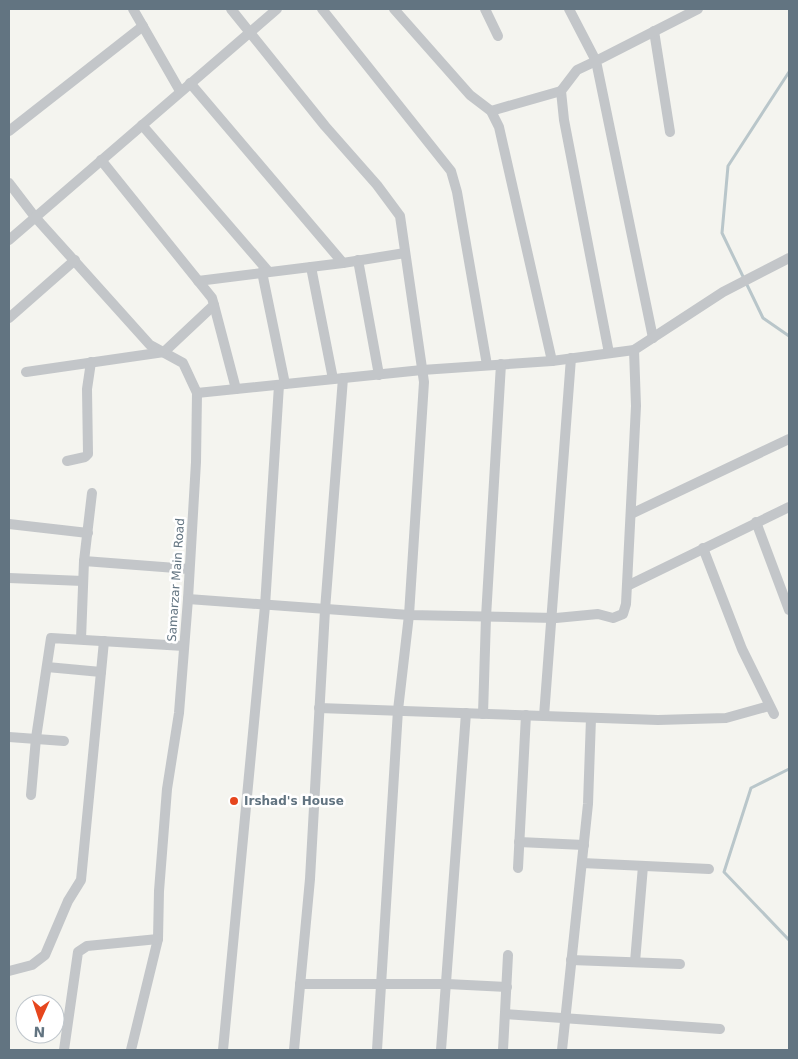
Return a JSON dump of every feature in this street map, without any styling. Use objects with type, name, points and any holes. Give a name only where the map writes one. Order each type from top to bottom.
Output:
[{"type":"street","points":[[133,9],[180,91]]},
{"type":"street","points":[[231,9],[325,126],[377,185],[400,216],[424,382],[409,615],[398,710],[377,1050]]},
{"type":"street","points":[[9,240],[277,9]]},
{"type":"street","points":[[322,9],[451,171],[457,192],[487,366]]},
{"type":"street","points":[[394,9],[470,95],[491,111],[499,127],[552,361]]},
{"type":"street","points":[[485,9],[498,36]]},
{"type":"street","points":[[569,9],[596,60],[653,338]]},
{"type":"street","points":[[491,111],[561,91],[577,70],[698,9]]},
{"type":"street","points":[[9,131],[143,26]]},
{"type":"street","points":[[654,31],[670,132]]},
{"type":"street","points":[[190,83],[343,263]]},
{"type":"street","points":[[561,91],[564,120],[609,353]]},
{"type":"street","points":[[142,126],[265,272],[282,384],[265,606],[223,1050]]},
{"type":"street","points":[[101,160],[212,298],[236,389]]},
{"type":"street","name":"Samarzar Main Road","points":[[9,183],[35,217],[150,345],[183,363],[197,393],[196,462],[188,599],[179,713],[168,789],[159,891],[158,939],[131,1050]]},
{"type":"street","points":[[198,281],[343,263],[405,252]]},
{"type":"street","points":[[197,393],[422,370],[552,361],[634,350],[723,292],[763,269],[789,258]]},
{"type":"street","points":[[9,318],[75,260]]},
{"type":"street","points":[[358,260],[379,374]]},
{"type":"street","points":[[294,1050],[310,879],[338,379],[311,266]]},
{"type":"street","points":[[26,372],[164,352],[214,305]]},
{"type":"street","points":[[188,599],[409,615],[551,618],[598,614],[613,618],[623,614],[627,586],[636,406],[634,350]]},
{"type":"street","points":[[544,716],[571,358]]},
{"type":"street","points":[[67,461],[85,457],[88,454],[87,389],[91,362]]},
{"type":"street","points":[[483,714],[486,616],[501,364]]},
{"type":"street","points":[[631,514],[789,439]]},
{"type":"street","points":[[81,639],[84,561],[92,493]]},
{"type":"street","points":[[627,586],[789,507]]},
{"type":"street","points":[[756,522],[786,595],[789,610]]},
{"type":"street","points":[[9,524],[88,533]]},
{"type":"street","points":[[319,708],[591,718],[710,719],[771,710],[742,649],[703,548]]},
{"type":"street","points":[[84,561],[189,568]]},
{"type":"street","points":[[9,578],[83,580]]},
{"type":"street","points":[[31,795],[36,738],[51,638],[184,646]]},
{"type":"street","points":[[9,971],[32,965],[45,955],[68,901],[81,880],[104,641]]},
{"type":"street","points":[[47,667],[101,672]]},
{"type":"street","points":[[442,1050],[466,713]]},
{"type":"street","points":[[518,868],[526,715]]},
{"type":"street","points":[[562,1050],[564,1017],[584,845],[591,718]]},
{"type":"street","points":[[9,737],[64,741]]},
{"type":"street","points":[[519,842],[584,845]]},
{"type":"street","points":[[582,863],[709,868]]},
{"type":"street","points":[[635,962],[643,866]]},
{"type":"street","points":[[64,1050],[78,952],[87,946],[158,939]]},
{"type":"street","points":[[503,1050],[508,955]]},
{"type":"street","points":[[571,960],[680,964]]},
{"type":"street","points":[[300,984],[446,984],[507,987]]},
{"type":"street","points":[[506,1014],[720,1029]]},
{"type":"waterway","points":[[789,72],[728,166],[722,233],[763,318],[789,336]]},
{"type":"waterway","points":[[789,769],[751,788],[724,872],[789,940]]},
{"type":"place","name":"Irshad's House","points":[[234,801]]}]
